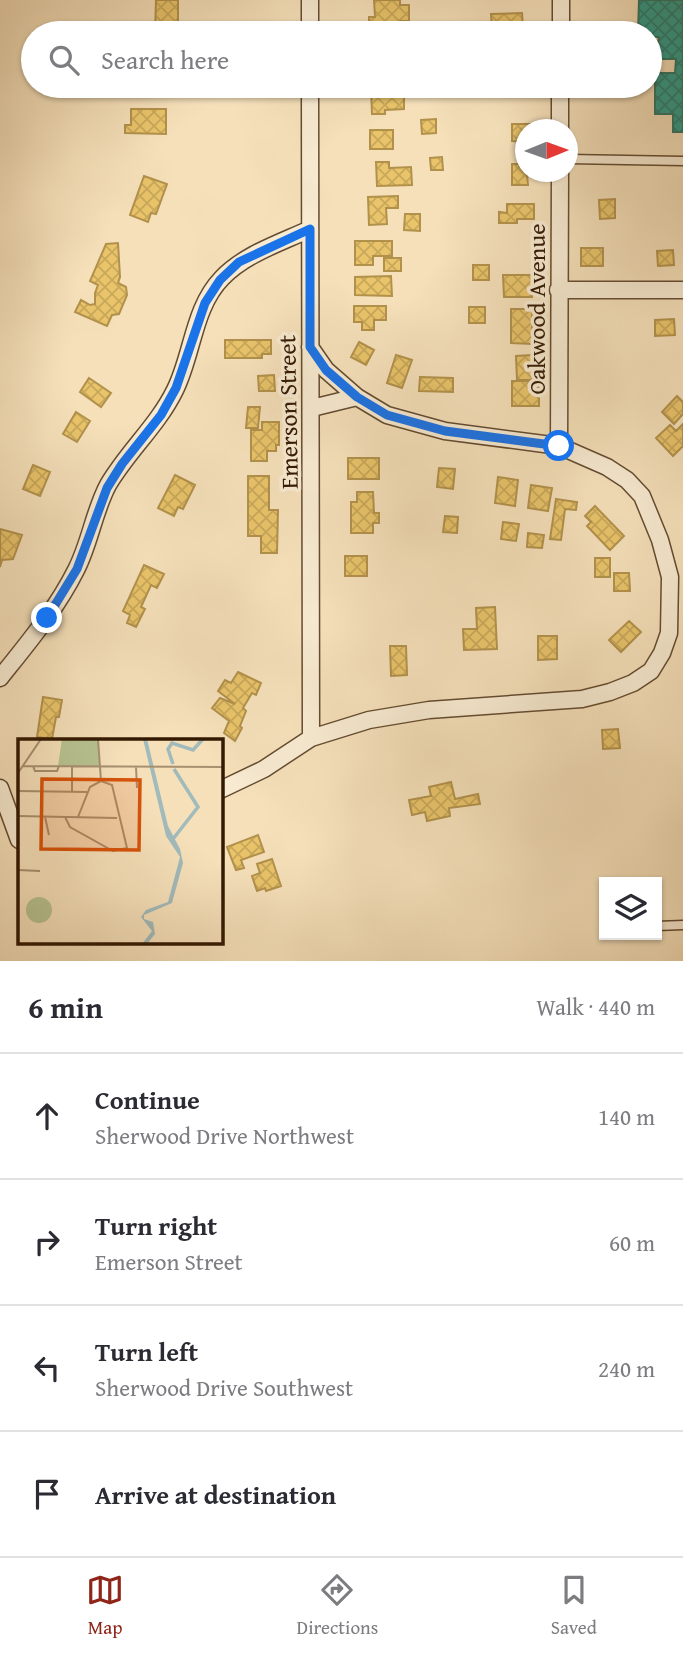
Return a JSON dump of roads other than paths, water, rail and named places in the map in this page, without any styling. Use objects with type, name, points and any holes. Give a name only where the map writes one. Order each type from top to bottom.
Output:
[{"type":"street","points":[[308,21],[310,0]]},
{"type":"street","points":[[561,0],[561,21]]},
{"type":"street","name":"Emerson Street","points":[[310,98],[311,738]]},
{"type":"street","points":[[560,98],[560,119]]},
{"type":"street","name":"Oakwood Avenue","points":[[559,446],[560,182]]},
{"type":"street","points":[[0,678],[47,618],[77,569],[107,488],[122,464],[161,415],[176,388],[205,303],[220,280],[239,262],[310,229]]},
{"type":"street","points":[[558,290],[683,290]]},
{"type":"street","points":[[222,789],[264,769],[311,738],[400,713],[582,699],[633,683],[651,671],[662,653],[669,633],[677,577],[642,496],[627,480],[607,467],[559,446],[445,431],[387,415],[357,397],[326,370],[310,347]]},
{"type":"street","points":[[312,408],[357,397]]},
{"type":"street","points":[[0,788],[18,837]]},
{"type":"lane","points":[[578,159],[683,161]]},
{"type":"lane","points":[[662,926],[683,925]]}]
